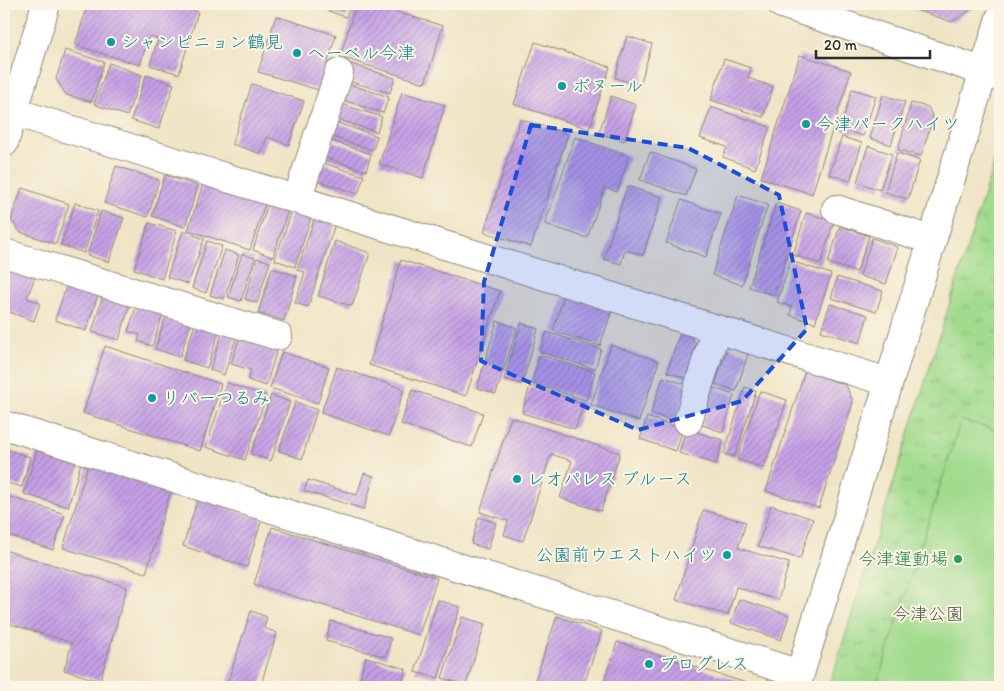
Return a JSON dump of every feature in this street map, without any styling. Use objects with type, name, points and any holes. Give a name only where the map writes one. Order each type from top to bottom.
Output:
[{"type":"street","points":[[46,4],[7,129],[297,199],[888,382]]},
{"type":"street","points":[[782,4],[992,75]]},
{"type":"street","points":[[4,425],[798,681],[931,240],[992,75],[1000,18]]},
{"type":"street","points":[[297,199],[339,74]]},
{"type":"street","points":[[836,209],[931,240]]},
{"type":"street","points":[[4,252],[278,336]]},
{"type":"street","points":[[688,421],[716,329]]},
{"type":"highlighted area","points":[[531,125],[688,148],[779,195],[807,329],[742,401],[638,430],[481,361],[484,282]]},
{"type":"green space","name":"今津公園","points":[[1000,149],[1000,687],[829,687],[998,150]]},
{"type":"green space","name":"今津運動場","points":[[961,420],[1000,431],[1000,687],[876,687]]},
{"type":"building","name":"シャンピニョン鶴見","points":[[88,4],[173,4],[198,12],[179,74],[150,65],[158,39],[149,36],[140,65],[75,45]]},
{"type":"building","points":[[308,4],[351,4],[346,17]]},
{"type":"building","points":[[356,4],[370,4],[443,26],[425,83],[340,57]]},
{"type":"building","points":[[899,4],[974,4],[973,8],[952,22]]},
{"type":"building","name":"ヘーベル今津","points":[[276,16],[336,35],[319,90],[258,72]]},
{"type":"building","points":[[627,36],[652,44],[640,85],[615,78]]},
{"type":"building","name":"ボヌール","points":[[535,42],[610,67],[589,129],[514,104]]},
{"type":"building","points":[[65,50],[104,62],[92,102],[66,95],[56,79]]},
{"type":"building","name":"今津パークハイツ","points":[[800,55],[851,71],[812,194],[761,178]]},
{"type":"building","points":[[724,59],[751,68],[748,78],[773,87],[763,117],[711,100]]},
{"type":"building","points":[[109,63],[142,75],[127,116],[94,104]]},
{"type":"building","points":[[351,64],[395,78],[390,93],[345,80]]},
{"type":"building","points":[[146,75],[174,84],[159,129],[131,120]]},
{"type":"building","points":[[345,83],[389,97],[383,113],[339,99]]},
{"type":"building","points":[[252,84],[304,101],[289,145],[267,137],[261,154],[232,144]]},
{"type":"building","points":[[852,89],[876,96],[863,136],[840,129]]},
{"type":"building","points":[[402,92],[445,105],[423,178],[379,164]]},
{"type":"building","points":[[883,95],[905,102],[891,145],[870,138]]},
{"type":"building","points":[[611,96],[636,105],[624,141],[599,133]]},
{"type":"building","points":[[338,103],[382,117],[377,132],[333,118]]},
{"type":"building","points":[[911,103],[928,107],[933,118],[921,156],[898,150]]},
{"type":"building","points":[[711,107],[770,127],[755,169],[723,157],[727,147],[700,138]]},
{"type":"building","points":[[520,119],[568,134],[531,247],[484,232]]},
{"type":"building","points":[[331,121],[377,136],[373,150],[326,135]]},
{"type":"building","points":[[575,137],[629,156],[617,192],[605,188],[587,238],[545,224]]},
{"type":"building","points":[[842,137],[862,143],[850,181],[829,174]]},
{"type":"building","points":[[326,139],[371,154],[366,171],[321,156]]},
{"type":"building","points":[[868,146],[892,154],[880,190],[857,182]]},
{"type":"building","points":[[650,152],[696,169],[686,196],[640,180]]},
{"type":"building","points":[[897,153],[920,160],[908,199],[885,192]]},
{"type":"building","points":[[323,163],[364,176],[358,194],[317,181]]},
{"type":"building","points":[[116,166],[159,180],[148,217],[104,203]]},
{"type":"building","points":[[165,175],[198,186],[185,227],[152,216]]},
{"type":"building","points":[[203,184],[265,204],[250,250],[188,230]]},
{"type":"building","points":[[627,186],[662,197],[643,255],[625,250],[621,264],[604,259]]},
{"type":"building","points":[[22,188],[69,204],[56,244],[20,232],[11,220]]},
{"type":"building","points":[[738,195],[768,205],[742,285],[712,275]]},
{"type":"building","points":[[681,200],[721,214],[706,257],[666,243]]},
{"type":"building","points":[[75,203],[98,211],[84,253],[61,245]]},
{"type":"building","points":[[776,203],[801,211],[774,295],[749,287]]},
{"type":"building","points":[[268,204],[288,210],[273,257],[253,250]]},
{"type":"building","points":[[101,211],[124,218],[109,262],[87,255]]},
{"type":"building","points":[[292,211],[311,217],[295,267],[275,260]]},
{"type":"building","points":[[806,213],[834,221],[821,264],[793,255]]},
{"type":"building","points":[[315,217],[335,224],[308,307],[295,303],[305,272],[297,270]]},
{"type":"building","points":[[149,223],[177,231],[162,279],[134,269]]},
{"type":"building","points":[[840,226],[869,236],[857,272],[828,263]]},
{"type":"building","points":[[183,231],[204,239],[188,284],[167,277]]},
{"type":"building","points":[[872,238],[898,247],[886,284],[860,276]]},
{"type":"building","points":[[207,241],[222,246],[206,293],[192,288]]},
{"type":"building","points":[[335,241],[370,253],[352,306],[318,296]]},
{"type":"building","points":[[225,250],[239,255],[224,299],[210,295]]},
{"type":"building","points":[[242,254],[255,258],[241,301],[228,297]]},
{"type":"building","points":[[257,258],[270,262],[257,303],[245,299]]},
{"type":"building","points":[[401,260],[500,291],[466,396],[369,365]]},
{"type":"building","points":[[791,261],[831,274],[815,323],[790,315],[792,307],[777,302]]},
{"type":"building","points":[[4,266],[35,277],[27,298],[40,303],[34,321],[4,310]]},
{"type":"building","points":[[272,268],[297,276],[284,321],[258,313]]},
{"type":"building","points":[[837,277],[883,291],[876,312],[831,298]]},
{"type":"building","points":[[67,284],[98,295],[86,331],[55,320]]},
{"type":"building","points":[[103,295],[130,304],[119,340],[92,332]]},
{"type":"building","points":[[564,295],[612,310],[600,346],[553,331]]},
{"type":"building","points":[[138,302],[164,311],[152,346],[138,341],[140,335],[128,331]]},
{"type":"building","points":[[830,304],[868,315],[860,343],[821,331]]},
{"type":"building","points":[[167,312],[192,320],[180,357],[155,349]]},
{"type":"building","points":[[196,321],[220,328],[207,368],[183,360]]},
{"type":"building","points":[[497,321],[517,328],[496,394],[477,388]]},
{"type":"building","points":[[521,323],[538,329],[522,384],[504,379]]},
{"type":"building","points":[[224,327],[238,332],[224,375],[210,370]]},
{"type":"building","points":[[547,332],[601,349],[595,369],[540,352]]},
{"type":"building","points":[[680,333],[691,337],[699,347],[688,379],[667,372]]},
{"type":"building","points":[[240,335],[278,346],[266,386],[248,380],[251,370],[231,364]]},
{"type":"building","points":[[611,345],[659,361],[639,421],[591,405]]},
{"type":"building","name":"リバーつるみ","points":[[105,346],[221,384],[200,451],[83,413]]},
{"type":"building","points":[[728,347],[748,354],[736,391],[715,384]]},
{"type":"building","points":[[282,352],[329,367],[318,403],[270,388]]},
{"type":"building","points":[[540,355],[595,372],[586,400],[531,383]]},
{"type":"building","points":[[337,367],[404,389],[389,436],[321,413]]},
{"type":"building","points":[[805,371],[846,385],[853,402],[819,508],[766,491]]},
{"type":"building","points":[[663,377],[688,385],[675,422],[651,413]]},
{"type":"building","points":[[227,383],[266,396],[245,460],[206,447]]},
{"type":"building","points":[[530,386],[584,403],[575,429],[522,413]]},
{"type":"building","points":[[745,387],[756,391],[735,457],[724,454]]},
{"type":"building","points":[[713,388],[734,395],[723,432],[702,425]]},
{"type":"building","points":[[412,390],[483,413],[472,447],[401,424]]},
{"type":"building","points":[[760,391],[787,400],[764,468],[737,459]]},
{"type":"building","points":[[271,395],[290,402],[271,461],[251,454]]},
{"type":"building","points":[[295,402],[317,410],[302,459],[279,451]]},
{"type":"building","name":"レオパレス ブルース","points":[[511,417],[620,453],[601,511],[560,498],[572,461],[551,454],[523,541],[504,535],[508,521],[480,512]]},
{"type":"building","points":[[647,417],[683,429],[676,451],[640,439]]},
{"type":"building","points":[[686,429],[723,440],[716,464],[679,453]]},
{"type":"building","points":[[4,449],[30,457],[22,487],[4,482]]},
{"type":"building","points":[[37,450],[81,463],[68,507],[24,494]]},
{"type":"building","points":[[88,465],[171,490],[146,573],[63,548]]},
{"type":"building","points":[[364,473],[374,476],[364,509],[304,491],[308,480],[357,495]]},
{"type":"building","points":[[4,495],[65,514],[53,550],[4,534]]},
{"type":"building","points":[[198,498],[262,519],[247,567],[183,546]]},
{"type":"building","points":[[771,505],[813,519],[800,559],[758,546]]},
{"type":"building","name":"公園前ウエストハイツ","points":[[703,510],[746,522],[738,548],[789,563],[778,600],[736,587],[728,615],[676,600]]},
{"type":"building","points":[[479,517],[496,523],[488,549],[471,544]]},
{"type":"building","points":[[272,527],[437,578],[419,635],[254,584]]},
{"type":"building","points":[[4,550],[127,587],[100,681],[64,670],[72,643],[4,622]]},
{"type":"building","points":[[739,599],[789,615],[781,640],[731,623]]},
{"type":"building","points":[[438,600],[460,607],[438,678],[415,672]]},
{"type":"building","points":[[251,611],[267,617],[264,628],[277,633],[260,687],[226,687]]},
{"type":"building","points":[[557,616],[602,631],[583,687],[533,687]]},
{"type":"building","points":[[462,617],[485,624],[466,685],[442,678]]},
{"type":"building","points":[[331,621],[391,638],[386,657],[326,641]]},
{"type":"building","name":"プログレス","points":[[617,642],[759,687],[602,687]]},
{"type":"building","points":[[366,657],[406,669],[401,687],[357,687]]},
{"type":"place","name":"シャンピニョン鶴見","points":[[111,42]]},
{"type":"place","name":"ヘーベル今津","points":[[297,53]]},
{"type":"place","name":"ボヌール","points":[[562,86]]},
{"type":"place","name":"今津パークハイツ","points":[[806,124]]},
{"type":"place","name":"リバーつるみ","points":[[152,398]]},
{"type":"place","name":"レオパレス ブルース","points":[[517,479]]},
{"type":"place","name":"公園前ウエストハイツ","points":[[727,555]]},
{"type":"place","name":"今津運動場","points":[[958,559]]},
{"type":"place","name":"プログレス","points":[[649,664]]}]
